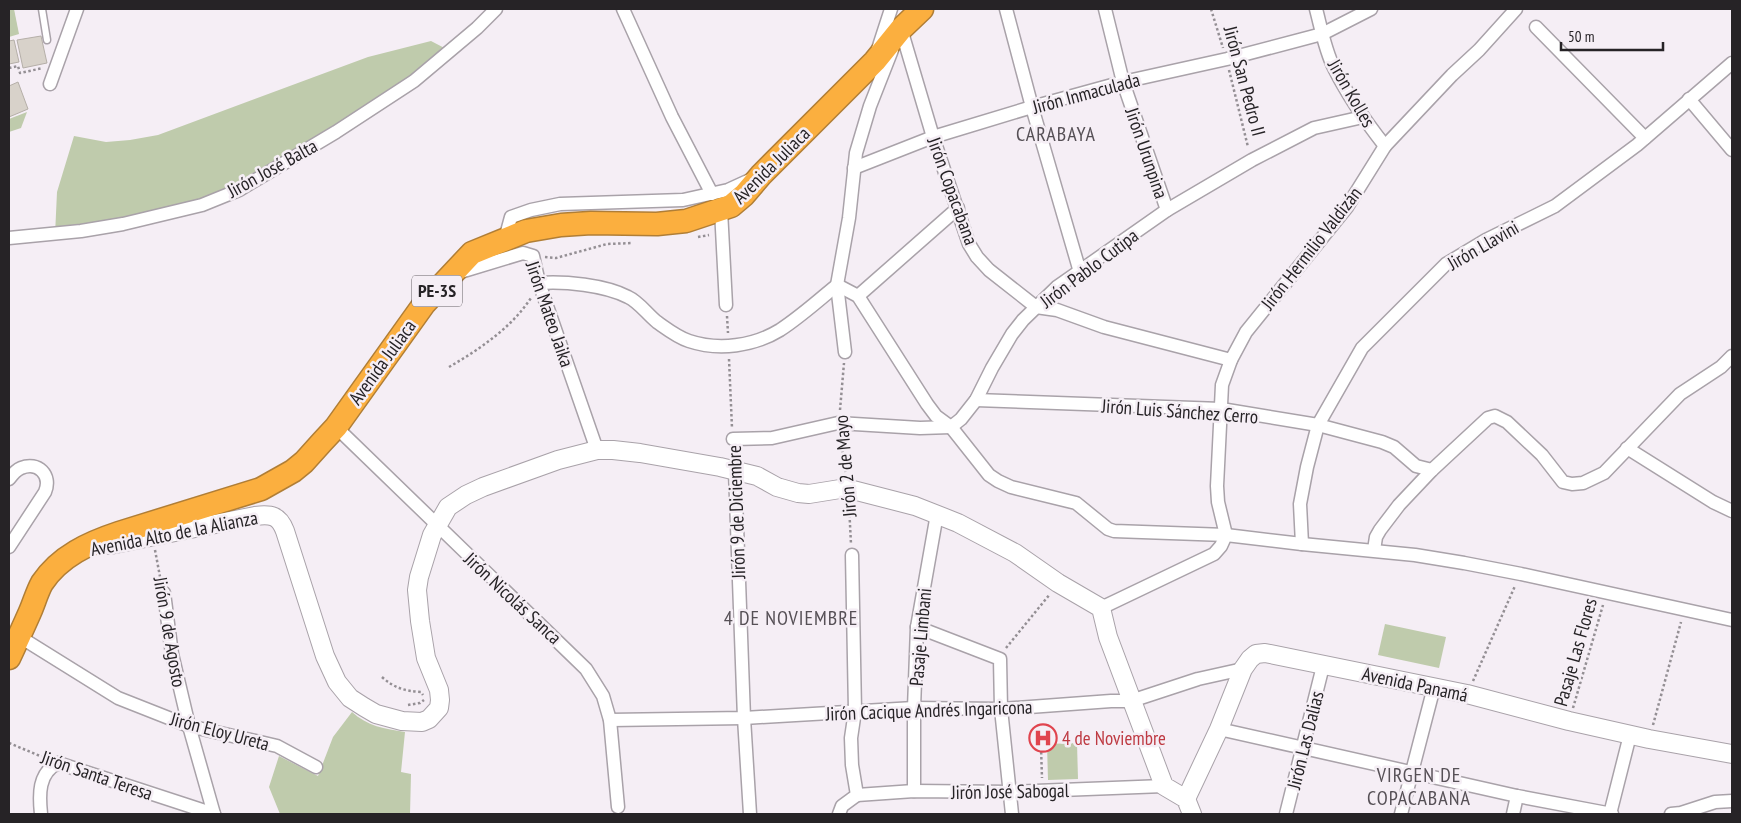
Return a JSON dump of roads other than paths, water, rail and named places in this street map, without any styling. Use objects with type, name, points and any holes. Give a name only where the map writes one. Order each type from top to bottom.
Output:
[{"type":"highway","name":"Avenida Juliaca","points":[[9,658],[41,585],[51,572],[72,553],[98,540],[261,489],[280,480],[304,462],[336,427],[424,304],[472,253],[526,231],[561,225],[591,223],[656,224],[686,222],[716,202],[731,206],[875,61],[901,29],[922,9]]},
{"type":"street","points":[[50,84],[77,9]]},
{"type":"street","name":"Jirón José Balta","points":[[9,238],[80,231],[123,224],[202,205],[239,190],[336,132],[414,81],[477,28],[496,9]]},
{"type":"street","points":[[623,9],[672,117],[716,202],[726,305]]},
{"type":"street","points":[[875,61],[891,9]]},
{"type":"street","points":[[1006,9],[1032,107],[1080,272]]},
{"type":"street","name":"Jirón Urunpina","points":[[1105,9],[1123,82],[1167,210]]},
{"type":"street","name":"Jirón Kolles","points":[[1316,9],[1333,67],[1363,117],[1385,146]]},
{"type":"street","name":"Jirón Inmaculada","points":[[854,168],[933,137],[1032,107],[1123,82],[1227,59],[1322,34],[1371,9]]},
{"type":"street","name":"Jirón Hermilio Valdizán","points":[[1226,535],[1218,502],[1217,486],[1222,385],[1231,360],[1246,332],[1347,207],[1385,146],[1452,75],[1480,50],[1516,9]]},
{"type":"street","points":[[1536,27],[1645,138]]},
{"type":"street","points":[[845,352],[838,285],[849,218],[856,154],[880,80],[901,29]]},
{"type":"street","name":"Jirón Copacabana","points":[[901,29],[933,137],[970,244],[989,270],[1036,307],[1058,310],[1104,327],[1231,360]]},
{"type":"street","name":"Jirón Llavini","points":[[1302,544],[1300,504],[1318,425],[1362,348],[1446,264],[1474,247],[1555,206],[1645,138],[1732,63]]},
{"type":"street","points":[[1688,99],[1732,150]]},
{"type":"street","name":"Jirón Pablo Cutipa","points":[[952,427],[976,400],[1012,334],[1023,320],[1057,287],[1167,210],[1252,160],[1314,128],[1363,117]]},
{"type":"street","points":[[858,296],[958,208]]},
{"type":"street","name":"Jirón Mateo Jaika","points":[[452,275],[524,253],[533,256],[539,283],[597,450]]},
{"type":"street","points":[[539,283],[554,282],[588,286],[622,294],[630,298],[650,317],[675,335],[689,341],[728,346],[744,344],[780,330],[838,285]]},
{"type":"street","points":[[838,285],[858,296],[927,404],[936,416],[952,427],[989,474],[1011,487],[1076,503],[1108,529],[1114,531],[1226,535],[1374,550],[1464,563],[1607,591],[1732,620]]},
{"type":"street","points":[[1374,550],[1376,537],[1387,519],[1432,470],[1483,421],[1495,416],[1507,422],[1542,455],[1563,482],[1583,484],[1604,473],[1680,394],[1721,366],[1732,356]]},
{"type":"street","name":"Jirón Luis Sánchez Cerro","points":[[976,400],[1221,409],[1318,425],[1394,447],[1416,466],[1432,470]]},
{"type":"street","points":[[733,439],[772,438],[838,423],[920,428],[952,427]]},
{"type":"street","name":"Jirón Nicolás Sanca","points":[[336,427],[586,669],[596,682],[603,696],[610,720],[618,807]]},
{"type":"street","points":[[1627,448],[1713,502],[1732,511]]},
{"type":"street","name":"Avenida Alto de la Alianza","points":[[72,553],[255,516],[275,516],[282,522],[285,530],[326,656],[337,682],[350,698],[376,714],[396,720],[415,722],[429,719],[439,708],[439,690],[426,658],[417,600],[419,577],[432,535],[448,507],[483,487],[550,463],[597,450],[640,452],[735,471],[757,476],[777,487],[798,493],[809,494],[840,488],[890,499],[937,514],[1016,553],[1058,583],[1101,608]]},
{"type":"street","points":[[9,479],[16,471],[29,466],[44,472],[48,478],[46,492],[9,547]]},
{"type":"street","name":"Jirón 9 de Diciembre","points":[[735,471],[744,718],[750,814]]},
{"type":"street","name":"Pasaje Limbani","points":[[914,791],[914,708],[917,627],[937,514]]},
{"type":"street","points":[[1189,807],[1164,786],[1108,637],[1101,608],[1214,554],[1221,546],[1226,535]]},
{"type":"street","points":[[839,814],[842,806],[857,795],[852,765],[855,711],[852,555]]},
{"type":"street","name":"Jirón 9 de Agosto","points":[[164,593],[172,654],[189,726],[214,814]]},
{"type":"street","points":[[917,627],[1000,659],[1001,709],[1012,814]]},
{"type":"street","name":"Jirón Eloy Ureta","points":[[20,636],[118,698],[189,726],[277,746],[316,767]]},
{"type":"street","name":"Avenida Panamá","points":[[1189,807],[1243,669],[1256,654],[1434,687],[1630,735],[1732,754]]},
{"type":"street","name":"Jirón Las Dalias","points":[[1286,814],[1323,666]]},
{"type":"street","name":"Jirón Cacique Andrés Ingaricona","points":[[610,720],[744,718],[914,708],[1001,709],[1111,700],[1131,701],[1198,678],[1243,669]]},
{"type":"street","points":[[1402,814],[1434,687]]},
{"type":"street","points":[[1219,728],[1411,773],[1611,814],[1630,735]]},
{"type":"street","name":"Jirón Santa Teresa","points":[[41,814],[39,798],[41,782],[51,766],[58,763],[214,814]]},
{"type":"street","name":"Jirón José Sabogal","points":[[857,795],[914,791],[1010,792],[1164,786]]},
{"type":"street","points":[[1512,814],[1517,796]]},
{"type":"street","points":[[1671,814],[1681,813],[1715,802],[1732,801]]},
{"type":"lane","points":[[42,9],[47,40]]},
{"type":"place","name":"4 de Noviembre","points":[[1043,738]]},
{"type":"district","name":"CARABAYA","points":[[1056,134]]},
{"type":"district","name":"4 DE NOVIEMBRE","points":[[791,618]]},
{"type":"district","name":"VIRGEN DE COPACABANA","points":[[1419,786]]}]
